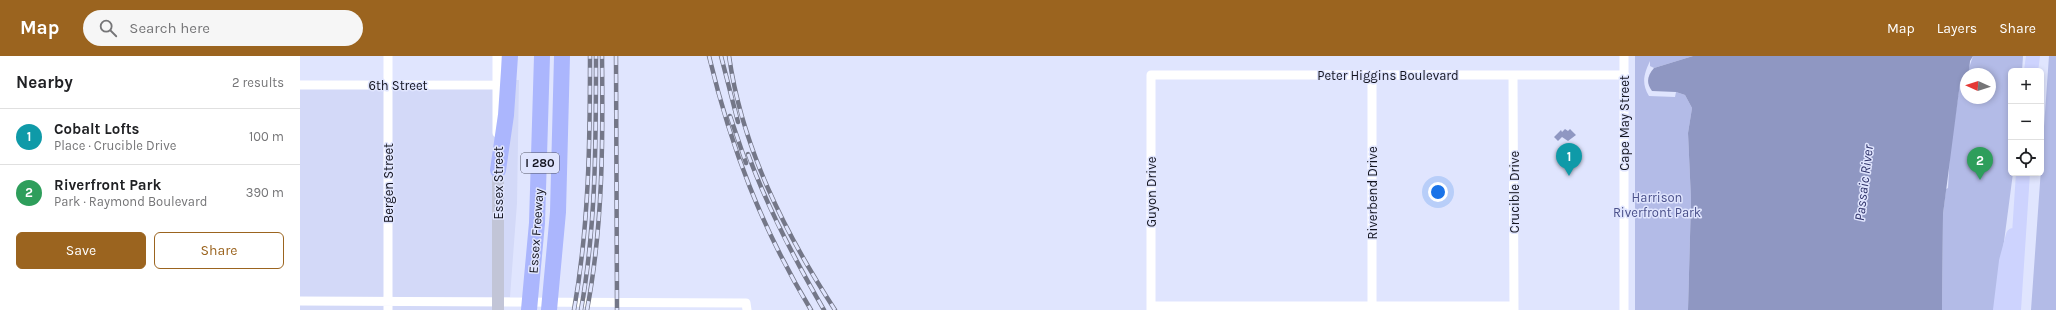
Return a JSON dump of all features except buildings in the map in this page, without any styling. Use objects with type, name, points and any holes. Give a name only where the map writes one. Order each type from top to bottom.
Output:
[{"type":"highway","points":[[498,170],[506,115],[510,56]]},
{"type":"highway","name":"Essex Freeway","points":[[529,310],[534,270],[538,201],[542,56]]},
{"type":"highway","name":"Essex Freeway","points":[[549,310],[555,262],[559,196],[562,56]]},
{"type":"main road","points":[[2031,68],[2033,56]]},
{"type":"main road","points":[[2014,310],[2023,176]]},
{"type":"main road","points":[[2000,310],[2006,261],[2020,208]]},
{"type":"street","name":"Bergen Street","points":[[388,56],[388,306]]},
{"type":"street","name":"Essex Street","points":[[497,56],[498,305]]},
{"type":"street","name":"Cape May Street","points":[[1624,56],[1624,310]]},
{"type":"street","name":"Peter Higgins Boulevard","points":[[1151,74],[1624,75]]},
{"type":"street","name":"Guyon Drive","points":[[1151,74],[1151,308]]},
{"type":"street","name":"Riverbend Drive","points":[[1372,75],[1372,307]]},
{"type":"street","name":"Crucible Drive","points":[[1513,75],[1514,308]]},
{"type":"street","name":"6th Street","points":[[300,85],[497,85]]},
{"type":"street","points":[[300,301],[388,306],[498,305],[746,307]]},
{"type":"street","points":[[1151,308],[1514,308]]},
{"type":"shaded area","points":[[519,80],[517,203],[510,297],[300,297],[300,81]]},
{"type":"shaded area","points":[[300,303],[494,304],[494,310],[300,310]]},
{"type":"green space","name":"Harrison Riverfront Park","points":[[1635,56],[1693,56],[1654,68],[1650,66],[1650,61],[1644,78],[1646,91],[1649,96],[1675,97],[1676,92],[1685,95],[1692,108],[1688,133],[1691,200],[1688,310],[1635,310]]},
{"type":"green space","points":[[1973,56],[2023,56],[2022,68],[2008,68],[2008,176],[2013,176],[1995,310],[1942,310],[1943,214],[1946,189],[1948,188],[1950,151],[1960,83],[1960,104],[1996,104],[1996,68],[1969,68]]},
{"type":"green space","points":[[2049,56],[2056,56],[2056,310],[2031,310],[2040,176],[2044,176],[2044,127]]},
{"type":"water","name":"Passaic River","points":[[1693,56],[1973,56],[1970,61],[1969,68],[1960,68],[1960,83],[1943,214],[1942,310],[1688,310],[1691,200],[1688,133],[1692,108],[1685,95],[1676,92],[1652,91],[1648,80],[1654,68]]},
{"type":"water","points":[[1565,129],[1568,131],[1570,129],[1576,135],[1568,141],[1562,137],[1558,141],[1554,137],[1561,130],[1562,132]]},
{"type":"railway","points":[[574,310],[586,215],[590,120],[590,56]]},
{"type":"railway","points":[[581,310],[590,247],[594,183],[596,56]]},
{"type":"railway","points":[[587,310],[596,247],[601,183],[602,56]]},
{"type":"railway","points":[[616,56],[617,310]]},
{"type":"railway","points":[[709,56],[727,123],[750,187],[777,249],[811,310]]},
{"type":"railway","points":[[721,56],[738,122]]},
{"type":"railway","points":[[729,56],[735,90],[744,124],[768,189],[799,251],[835,310]]},
{"type":"railway","points":[[730,116],[746,163]]},
{"type":"railway","points":[[748,154],[764,195],[824,310]]},
{"type":"place","name":"Cobalt Lofts","points":[[1569,176]]},
{"type":"place","name":"Riverfront Park","points":[[1980,180]]}]
